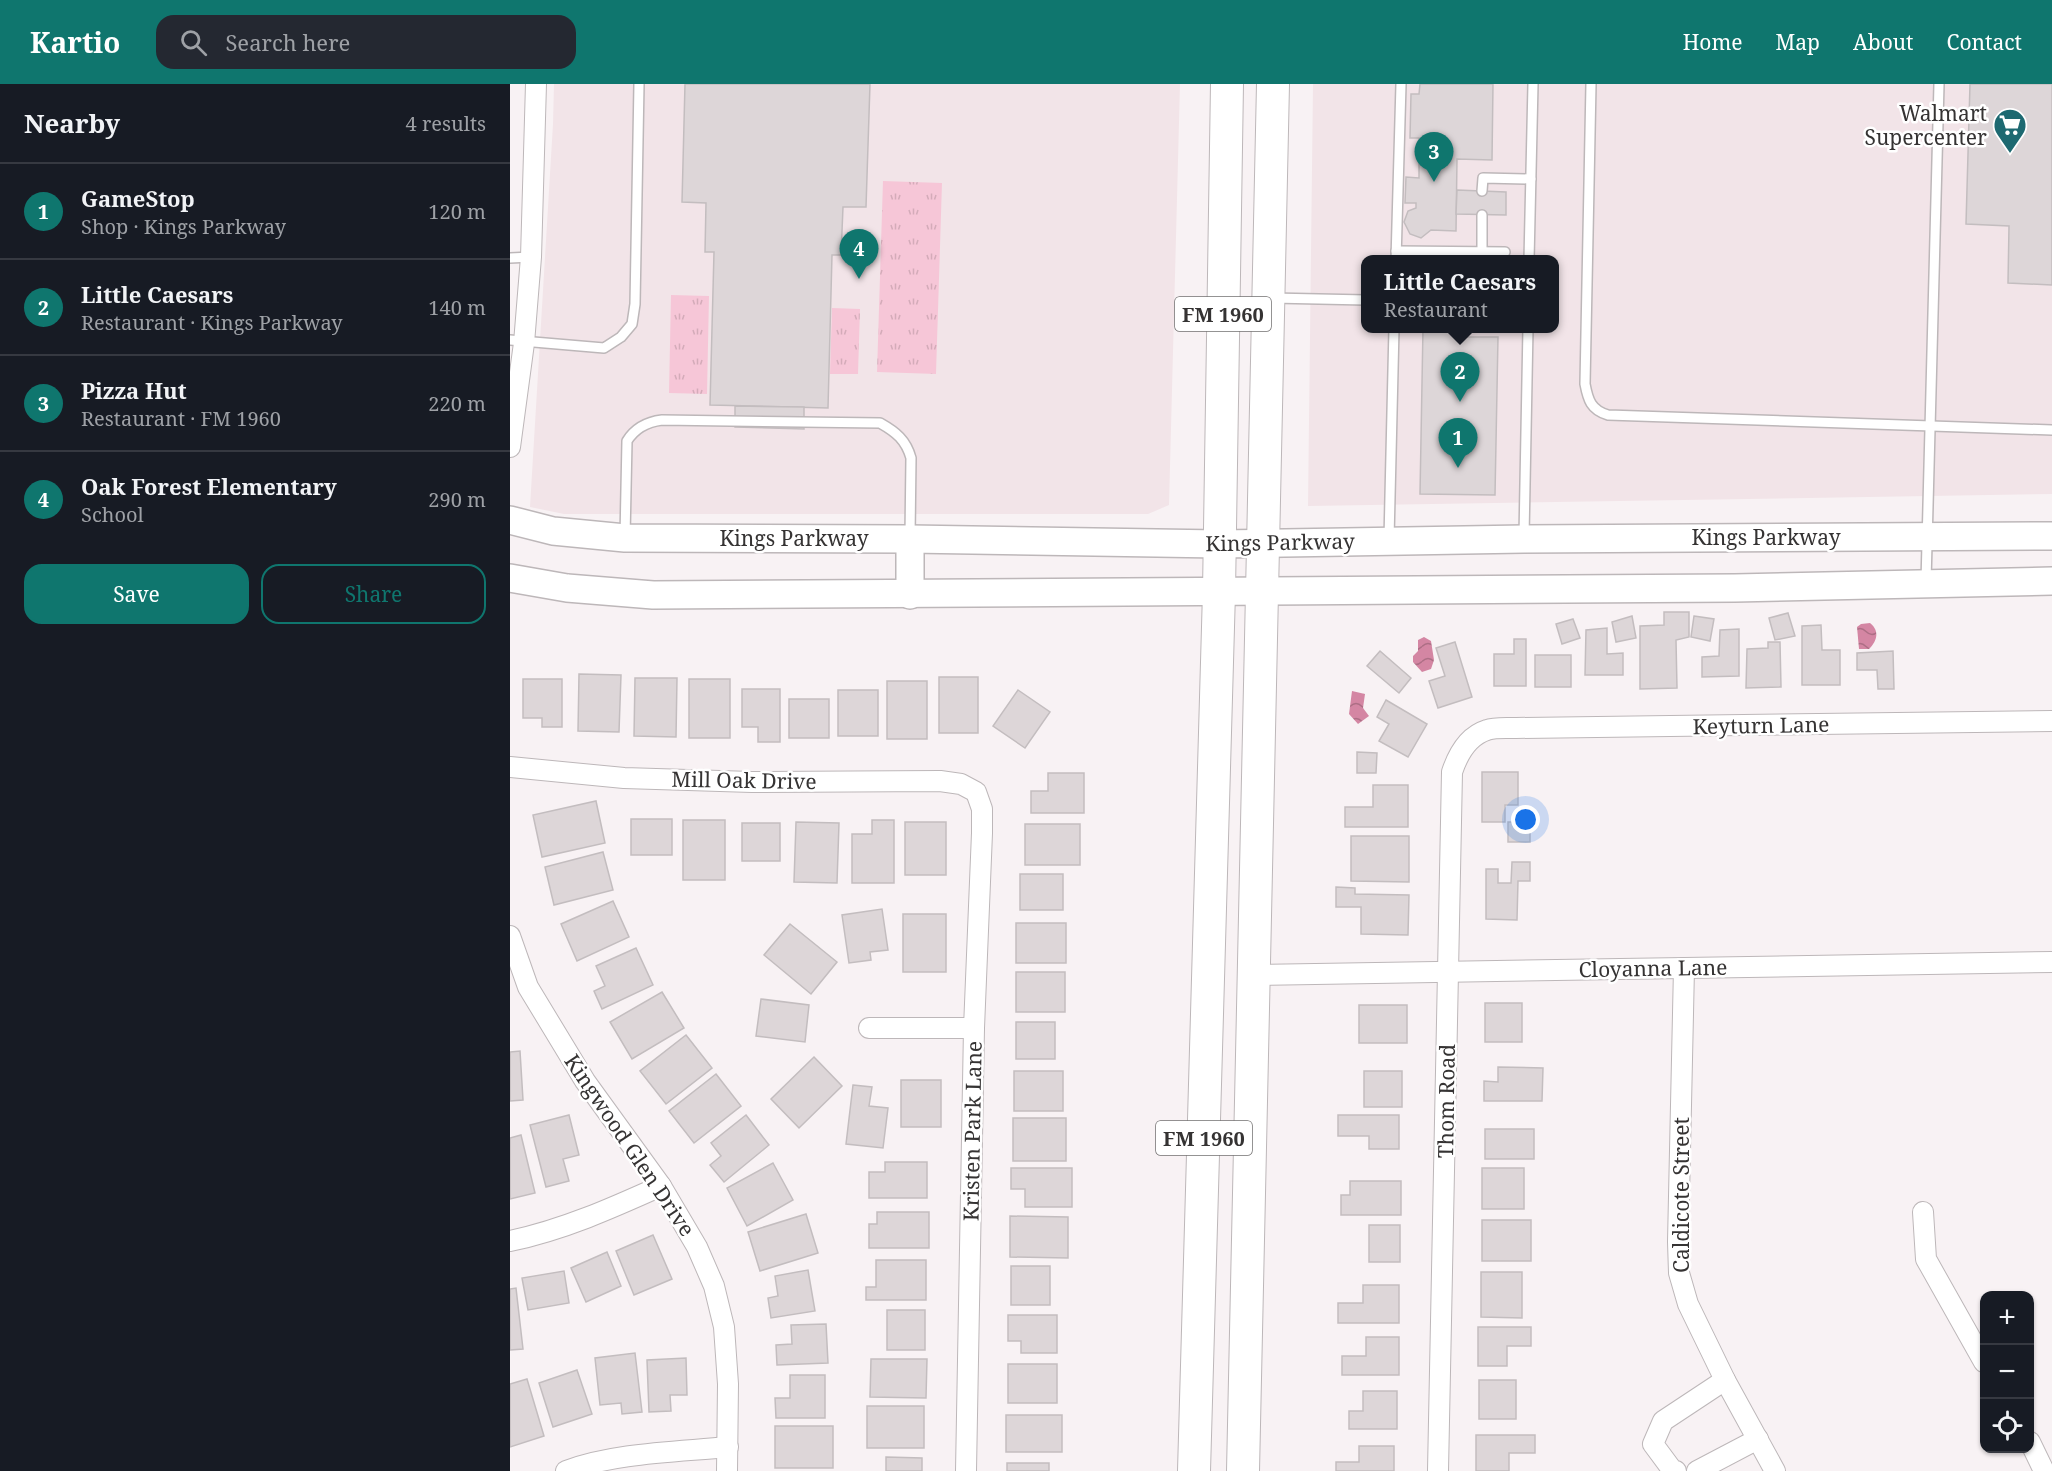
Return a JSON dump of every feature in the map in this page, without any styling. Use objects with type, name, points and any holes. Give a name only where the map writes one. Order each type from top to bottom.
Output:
[{"type":"main road","name":"FM 1960","points":[[1194,1471],[1219,592],[1227,84]]},
{"type":"main road","name":"FM 1960","points":[[1243,1471],[1273,84]]},
{"type":"street","points":[[510,447],[517,341],[531,257],[536,84]]},
{"type":"street","name":"Kings Parkway","points":[[510,520],[553,531],[625,538],[910,539],[1219,544],[1524,539],[2052,536]]},
{"type":"street","points":[[910,539],[910,595]]},
{"type":"street","points":[[510,578],[567,588],[653,595],[1724,589],[2052,581]]},
{"type":"street","name":"Keyturn Lane","points":[[1472,737],[1488,729],[1516,728],[2052,721]]},
{"type":"street","name":"Thom Road","points":[[1438,1471],[1452,772],[1457,757],[1472,737]]},
{"type":"street","name":"Mill Oak Drive","points":[[510,767],[624,778],[740,782],[940,781],[961,784],[976,792]]},
{"type":"street","name":"Kristen Park Lane","points":[[966,1471],[974,1028],[982,832],[982,808],[976,792]]},
{"type":"street","name":"Kingwood Glen Drive","points":[[510,936],[519,989],[661,1186],[697,1247],[714,1287],[724,1327],[728,1384],[727,1471]]},
{"type":"street","name":"Cloyanna Lane","points":[[1254,975],[2052,962]]},
{"type":"street","name":"Caldicote Street","points":[[1684,968],[1679,1273],[1688,1304],[1725,1380],[1775,1471]]},
{"type":"street","points":[[869,1028],[974,1028]]},
{"type":"street","points":[[510,1240],[532,1236],[595,1216],[661,1186]]},
{"type":"street","points":[[1923,1212],[1926,1259],[1980,1355]]},
{"type":"street","points":[[1676,1471],[1673,1471],[1653,1444],[1663,1421],[1725,1380]]},
{"type":"street","points":[[1697,1471],[1758,1439]]},
{"type":"street","points":[[566,1471],[584,1464],[625,1457],[728,1447]]},
{"type":"street","points":[[2034,1451],[2043,1471]]},
{"type":"lane","points":[[517,341],[604,348],[621,337],[632,324],[635,304],[639,84]]},
{"type":"lane","points":[[1401,84],[1396,255],[1506,252]]},
{"type":"lane","points":[[1529,255],[1533,84]]},
{"type":"lane","points":[[1591,84],[1585,384],[1592,407],[1608,415],[2052,430]]},
{"type":"lane","points":[[1926,584],[1938,84]]},
{"type":"lane","points":[[1482,191],[1483,178],[1531,179]]},
{"type":"lane","points":[[1482,214],[1482,252]]},
{"type":"lane","points":[[510,258],[531,257]]},
{"type":"lane","points":[[1268,298],[1361,300]]},
{"type":"lane","points":[[1389,541],[1394,333]]},
{"type":"lane","points":[[1524,539],[1528,333]]},
{"type":"lane","points":[[625,538],[627,441],[632,433],[650,421],[662,420],[880,423],[901,436],[908,447],[911,458],[910,539]]},
{"type":"shaded area","points":[[554,84],[1180,84],[1169,505],[1148,514],[564,514],[530,507]]},
{"type":"shaded area","points":[[1313,84],[2052,84],[2052,494],[1308,506]]},
{"type":"green space","points":[[883,181],[942,183],[936,374],[877,372]]},
{"type":"green space","points":[[671,295],[709,296],[707,394],[669,393]]},
{"type":"green space","points":[[832,308],[860,309],[858,374],[830,374]]},
{"type":"water","points":[[1870,623],[1876,633],[1874,643],[1869,649],[1859,649],[1857,627]]},
{"type":"water","points":[[1424,637],[1431,641],[1434,660],[1431,669],[1422,672],[1413,662],[1413,656],[1418,651],[1418,640]]},
{"type":"water","points":[[1352,691],[1365,694],[1363,708],[1369,716],[1358,724],[1349,714]]},
{"type":"building","points":[[685,84],[870,84],[866,207],[843,207],[841,255],[832,255],[828,408],[710,405],[714,252],[705,252],[706,203],[682,202]]},
{"type":"building","points":[[1420,84],[1493,84],[1492,160],[1457,159],[1456,231],[1431,230],[1421,238],[1410,234],[1404,222],[1408,211],[1416,208],[1416,203],[1405,203],[1406,177],[1419,178],[1419,138],[1410,138],[1411,94],[1419,94]]},
{"type":"building","name":"Walmart Supercenter","points":[[1970,84],[2052,84],[2052,285],[2008,283],[2009,226],[1966,224]]},
{"type":"building","points":[[1457,190],[1506,192],[1506,215],[1456,214]]},
{"type":"building","points":[[1423,333],[1461,333],[1464,337],[1498,337],[1495,495],[1420,494]]},
{"type":"building","points":[[735,406],[804,407],[804,429],[735,427]]},
{"type":"building","points":[[1664,612],[1689,612],[1689,637],[1676,640],[1677,688],[1640,689],[1640,626],[1664,625]]},
{"type":"building","points":[[1788,613],[1795,636],[1775,640],[1769,618]]},
{"type":"building","points":[[1632,616],[1636,638],[1616,642],[1612,622]]},
{"type":"building","points":[[1694,616],[1714,619],[1710,641],[1691,637]]},
{"type":"building","points":[[1573,619],[1580,638],[1562,644],[1556,624]]},
{"type":"building","points":[[1821,625],[1822,650],[1840,650],[1840,685],[1802,685],[1802,626]]},
{"type":"building","points":[[1607,628],[1607,654],[1623,653],[1623,675],[1585,675],[1586,630]]},
{"type":"building","points":[[1739,629],[1739,676],[1702,677],[1702,657],[1719,656],[1720,630]]},
{"type":"building","points":[[1514,639],[1526,639],[1526,686],[1494,686],[1494,654],[1514,654]]},
{"type":"building","points":[[1455,642],[1472,697],[1438,708],[1429,681],[1445,676],[1436,648]]},
{"type":"building","points":[[1768,642],[1780,642],[1781,687],[1746,688],[1747,649],[1768,648]]},
{"type":"building","points":[[1380,651],[1411,678],[1399,693],[1367,666]]},
{"type":"building","points":[[1893,651],[1894,689],[1878,689],[1877,670],[1857,670],[1857,653]]},
{"type":"building","points":[[1535,655],[1571,655],[1571,687],[1535,687]]},
{"type":"building","points":[[579,674],[621,675],[619,732],[578,731]]},
{"type":"building","points":[[939,677],[978,677],[978,733],[939,733]]},
{"type":"building","points":[[635,678],[677,678],[676,737],[634,736]]},
{"type":"building","points":[[523,679],[562,679],[562,727],[542,727],[542,718],[523,718]]},
{"type":"building","points":[[689,679],[730,679],[730,738],[689,738]]},
{"type":"building","points":[[887,681],[927,681],[927,739],[887,739]]},
{"type":"building","points":[[742,689],[780,689],[780,742],[758,742],[758,727],[742,727]]},
{"type":"building","points":[[838,690],[878,690],[878,736],[838,736]]},
{"type":"building","points":[[1018,690],[1050,712],[1025,748],[993,726]]},
{"type":"building","points":[[789,699],[829,699],[829,738],[789,738]]},
{"type":"building","points":[[1386,700],[1427,724],[1408,757],[1379,741],[1389,724],[1377,717]]},
{"type":"building","points":[[1357,752],[1377,753],[1376,773],[1357,773]]},
{"type":"building","points":[[1482,772],[1518,772],[1518,805],[1505,805],[1505,822],[1482,822]]},
{"type":"building","points":[[1048,773],[1084,773],[1084,813],[1031,813],[1031,791],[1048,791]]},
{"type":"building","points":[[1373,785],[1408,785],[1408,827],[1345,827],[1345,807],[1373,807]]},
{"type":"building","points":[[596,801],[605,843],[542,857],[533,815]]},
{"type":"building","points":[[631,819],[672,819],[672,855],[631,855]]},
{"type":"building","points":[[683,820],[725,820],[725,880],[683,880]]},
{"type":"building","points":[[872,820],[894,820],[894,883],[852,883],[852,834],[872,834]]},
{"type":"building","points":[[796,822],[839,823],[837,883],[794,882]]},
{"type":"building","points":[[905,822],[946,822],[946,875],[905,875]]},
{"type":"building","points":[[1508,822],[1530,822],[1530,842],[1508,842]]},
{"type":"building","points":[[742,823],[780,823],[780,861],[742,861]]},
{"type":"building","points":[[1025,824],[1080,824],[1080,865],[1025,865]]},
{"type":"building","points":[[1351,836],[1409,836],[1409,882],[1351,881]]},
{"type":"building","points":[[603,852],[613,890],[554,905],[545,867]]},
{"type":"building","points":[[1512,862],[1530,862],[1530,881],[1518,881],[1517,920],[1486,919],[1486,869],[1498,869],[1498,883],[1511,883]]},
{"type":"building","points":[[1020,874],[1063,874],[1063,910],[1020,910]]},
{"type":"building","points":[[1336,887],[1355,888],[1355,894],[1409,895],[1408,935],[1361,934],[1361,907],[1336,907]]},
{"type":"building","points":[[613,901],[629,937],[577,961],[561,924]]},
{"type":"building","points":[[882,909],[888,950],[870,952],[871,960],[849,963],[842,915]]},
{"type":"building","points":[[903,914],[946,914],[946,972],[903,972]]},
{"type":"building","points":[[1016,923],[1066,923],[1066,963],[1016,963]]},
{"type":"building","points":[[790,924],[837,962],[811,994],[764,955]]},
{"type":"building","points":[[636,948],[653,985],[602,1009],[594,991],[605,986],[596,966]]},
{"type":"building","points":[[1016,972],[1065,972],[1065,1012],[1016,1012]]},
{"type":"building","points":[[662,992],[684,1028],[632,1059],[610,1022]]},
{"type":"building","points":[[761,999],[809,1005],[805,1042],[756,1036]]},
{"type":"building","points":[[1485,1003],[1522,1003],[1522,1042],[1485,1042]]},
{"type":"building","points":[[1359,1005],[1407,1005],[1407,1043],[1359,1043]]},
{"type":"building","points":[[1016,1022],[1055,1022],[1055,1059],[1016,1059]]},
{"type":"building","points":[[686,1035],[712,1068],[666,1104],[640,1071]]},
{"type":"building","points":[[520,1051],[523,1100],[510,1101],[510,1052]]},
{"type":"building","points":[[814,1057],[842,1086],[799,1128],[771,1099]]},
{"type":"building","points":[[1498,1067],[1543,1068],[1542,1101],[1484,1101],[1484,1081],[1498,1082]]},
{"type":"building","points":[[1014,1071],[1063,1071],[1063,1111],[1014,1111]]},
{"type":"building","points":[[1364,1071],[1402,1071],[1402,1107],[1364,1107]]},
{"type":"building","points":[[716,1074],[741,1106],[694,1143],[669,1111]]},
{"type":"building","points":[[901,1080],[941,1080],[941,1127],[901,1127]]},
{"type":"building","points":[[853,1085],[872,1087],[869,1106],[888,1108],[883,1148],[846,1144]]},
{"type":"building","points":[[569,1115],[579,1155],[563,1159],[569,1181],[546,1187],[530,1125]]},
{"type":"building","points":[[746,1115],[769,1145],[724,1182],[710,1165],[721,1156],[711,1143]]},
{"type":"building","points":[[1338,1115],[1399,1115],[1399,1149],[1369,1149],[1369,1136],[1338,1136]]},
{"type":"building","points":[[1013,1118],[1066,1118],[1066,1161],[1013,1161]]},
{"type":"building","points":[[1485,1129],[1534,1129],[1534,1159],[1485,1159]]},
{"type":"building","points":[[521,1135],[535,1193],[510,1199],[510,1138]]},
{"type":"building","points":[[885,1162],[927,1162],[927,1198],[869,1198],[869,1172],[885,1172]]},
{"type":"building","points":[[773,1163],[793,1200],[747,1226],[727,1188]]},
{"type":"building","points":[[1011,1168],[1072,1168],[1072,1207],[1025,1207],[1025,1189],[1011,1189]]},
{"type":"building","points":[[1482,1168],[1524,1168],[1524,1209],[1482,1209]]},
{"type":"building","points":[[1350,1181],[1401,1181],[1401,1215],[1341,1215],[1341,1195],[1350,1195]]},
{"type":"building","points":[[877,1212],[929,1212],[929,1248],[869,1248],[869,1224],[877,1224]]},
{"type":"building","points":[[806,1214],[818,1253],[760,1271],[748,1232]]},
{"type":"building","points":[[1010,1216],[1068,1217],[1068,1258],[1010,1257]]},
{"type":"building","points":[[1482,1220],[1531,1220],[1531,1261],[1482,1261]]},
{"type":"building","points":[[1369,1225],[1400,1225],[1400,1262],[1369,1262]]},
{"type":"building","points":[[653,1235],[672,1279],[634,1295],[616,1251]]},
{"type":"building","points":[[607,1252],[621,1286],[586,1302],[571,1268]]},
{"type":"building","points":[[876,1260],[926,1260],[926,1300],[866,1300],[866,1287],[876,1287]]},
{"type":"building","points":[[1011,1266],[1050,1266],[1050,1305],[1011,1305]]},
{"type":"building","points":[[808,1270],[815,1311],[771,1318],[768,1298],[778,1296],[775,1276]]},
{"type":"building","points":[[564,1271],[569,1303],[528,1310],[522,1278]]},
{"type":"building","points":[[1481,1272],[1522,1272],[1522,1318],[1481,1317]]},
{"type":"building","points":[[1363,1285],[1399,1285],[1399,1323],[1338,1323],[1338,1303],[1363,1303]]},
{"type":"building","points":[[516,1288],[523,1349],[510,1350],[510,1289]]},
{"type":"building","points":[[887,1310],[925,1310],[925,1350],[887,1350]]},
{"type":"building","points":[[1008,1315],[1057,1315],[1057,1353],[1021,1353],[1021,1341],[1008,1341]]},
{"type":"building","points":[[826,1324],[828,1363],[777,1365],[776,1345],[792,1344],[791,1325]]},
{"type":"building","points":[[1478,1327],[1531,1327],[1531,1346],[1507,1346],[1507,1366],[1478,1366]]},
{"type":"building","points":[[1366,1337],[1399,1337],[1399,1375],[1342,1375],[1342,1356],[1366,1356]]},
{"type":"building","points":[[635,1353],[642,1412],[622,1414],[621,1403],[600,1405],[595,1358]]},
{"type":"building","points":[[686,1358],[687,1395],[670,1395],[671,1411],[649,1412],[647,1360]]},
{"type":"building","points":[[871,1359],[927,1359],[926,1398],[870,1397]]},
{"type":"building","points":[[1008,1364],[1057,1364],[1057,1403],[1008,1403]]},
{"type":"building","points":[[577,1370],[592,1414],[553,1427],[539,1383]]},
{"type":"building","points":[[790,1375],[825,1375],[825,1418],[776,1418],[775,1398],[790,1398]]},
{"type":"building","points":[[527,1379],[544,1436],[510,1447],[510,1384]]},
{"type":"building","points":[[1479,1380],[1516,1380],[1516,1419],[1479,1419]]},
{"type":"building","points":[[1363,1391],[1397,1391],[1397,1429],[1349,1429],[1349,1411],[1363,1411]]},
{"type":"building","points":[[867,1406],[924,1406],[924,1448],[867,1448]]},
{"type":"building","points":[[1006,1415],[1062,1415],[1062,1452],[1006,1452]]},
{"type":"building","points":[[775,1426],[833,1426],[833,1468],[775,1468]]},
{"type":"building","points":[[1476,1435],[1535,1435],[1535,1453],[1509,1453],[1509,1471],[1476,1471]]},
{"type":"building","points":[[1359,1446],[1394,1446],[1394,1471],[1336,1471],[1336,1462],[1359,1462]]},
{"type":"building","points":[[886,1457],[922,1458],[922,1471],[886,1471]]},
{"type":"building","points":[[1007,1463],[1049,1463],[1049,1471],[1007,1471]]},
{"type":"place","name":"Walmart Supercenter","points":[[2010,154]]},
{"type":"place","name":"Pizza Hut","points":[[1434,182]]},
{"type":"place","name":"Oak Forest Elementary","points":[[859,279]]},
{"type":"place","name":"Little Caesars","points":[[1460,402]]},
{"type":"place","name":"GameStop","points":[[1458,468]]}]
